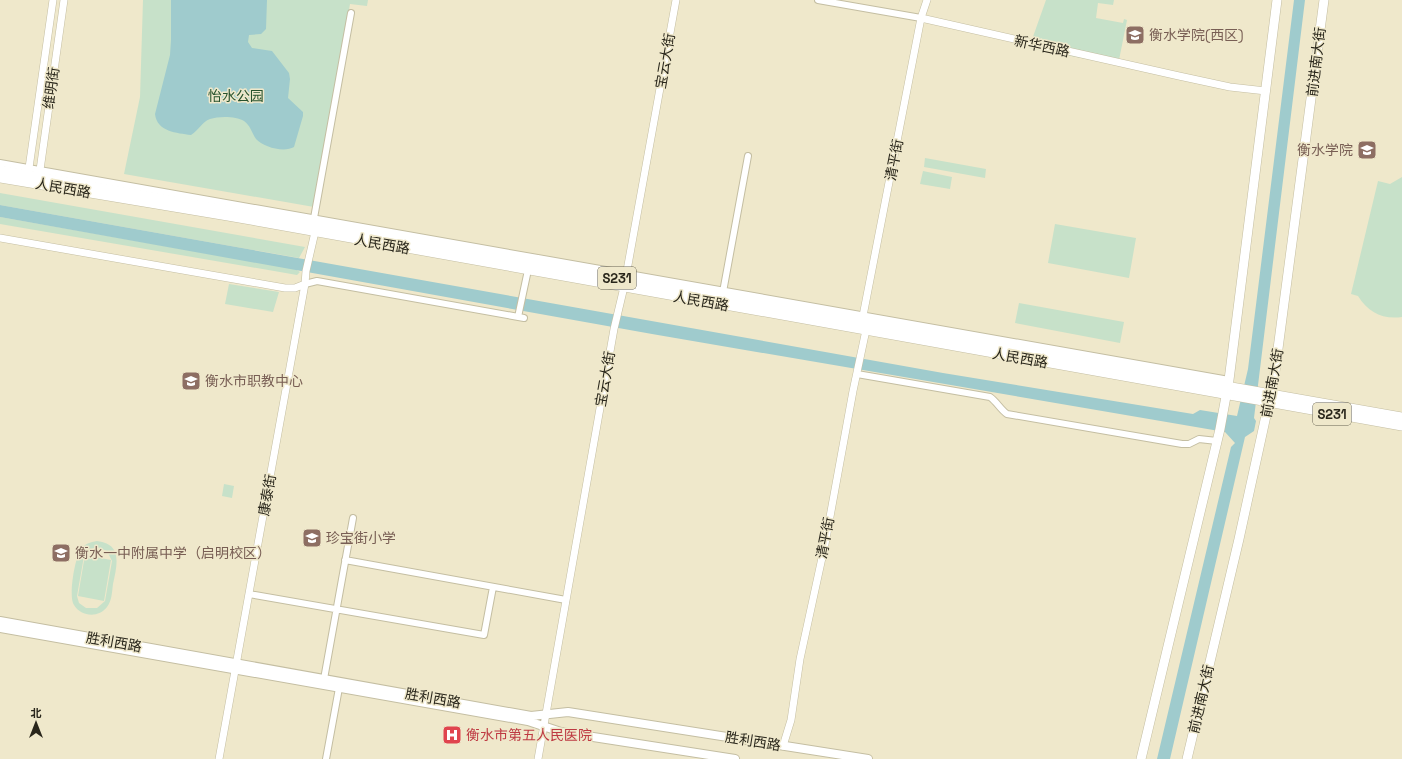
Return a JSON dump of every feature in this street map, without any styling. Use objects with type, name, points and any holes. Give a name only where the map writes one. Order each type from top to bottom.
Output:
[{"type":"main road","points":[[1141,759],[1224,408],[1230,389],[1277,0]]},
{"type":"main road","name":"前进南大街","points":[[1186,759],[1267,397],[1276,364],[1324,0]]},
{"type":"main road","name":"人民西路","points":[[0,170],[29,171],[625,280],[864,322],[1230,389],[1402,426]]},
{"type":"main road","name":"人民西路","points":[[0,178],[528,270],[625,280],[723,293],[864,322]]},
{"type":"main road","name":"人民西路","points":[[1267,397],[1402,417]]},
{"type":"main road","name":"胜利西路","points":[[0,621],[236,666],[339,688],[528,721],[561,732],[735,759]]},
{"type":"main road","name":"胜利西路","points":[[0,628],[324,679],[531,716],[568,712],[868,759]]},
{"type":"street","name":"维明街","points":[[29,171],[53,0]]},
{"type":"street","name":"维明街","points":[[39,173],[64,0]]},
{"type":"street","name":"宝云大街","points":[[538,759],[616,313],[625,280],[676,0]]},
{"type":"street","name":"新华西路","points":[[818,0],[921,18],[1230,87],[1266,91]]},
{"type":"street","name":"清平街","points":[[783,746],[791,720],[801,655],[825,544],[861,354],[864,322],[921,18],[927,0]]},
{"type":"street","points":[[314,218],[351,13]]},
{"type":"street","points":[[723,293],[748,156]]},
{"type":"street","points":[[0,163],[29,171]]},
{"type":"street","points":[[39,173],[314,218],[625,280]]},
{"type":"street","name":"康泰街","points":[[219,759],[305,284],[309,254],[315,232]]},
{"type":"street","points":[[0,238],[286,288],[295,288],[317,281],[520,316],[528,270]]},
{"type":"street","points":[[857,372],[990,398],[1007,414],[1182,444],[1189,444],[1199,439],[1217,440]]},
{"type":"street","points":[[324,679],[352,518]]},
{"type":"street","points":[[345,560],[566,600]]},
{"type":"street","points":[[249,594],[484,635],[493,587]]},
{"type":"street","points":[[326,759],[339,688]]},
{"type":"green space","name":"怡水公园","points":[[143,0],[368,0],[367,6],[350,4],[314,207],[124,174],[140,97]]},
{"type":"green space","points":[[1046,0],[1114,0],[1113,5],[1098,3],[1096,18],[1123,23],[1124,19],[1127,20],[1118,65],[1029,48]]},
{"type":"green space","points":[[925,158],[986,169],[985,178],[924,167]]},
{"type":"green space","points":[[923,171],[952,177],[950,189],[920,184]]},
{"type":"green space","points":[[1402,177],[1402,317],[1395,318],[1377,314],[1366,306],[1358,296],[1351,294],[1378,181],[1390,184]]},
{"type":"green space","points":[[0,193],[305,247],[299,258],[0,205]]},
{"type":"green space","points":[[0,217],[295,269],[300,272],[297,275],[0,224]]},
{"type":"green space","points":[[1055,224],[1136,238],[1129,278],[1048,263]]},
{"type":"green space","points":[[229,284],[279,292],[273,312],[225,304]]},
{"type":"green space","points":[[1019,303],[1124,322],[1120,343],[1015,323]]},
{"type":"green space","points":[[224,484],[234,486],[232,498],[222,496]]},
{"type":"green space","points":[[97,541],[111,546],[115,551],[117,563],[112,596],[109,605],[104,611],[90,615],[81,612],[74,605],[72,601],[72,586],[75,568],[81,549],[88,544]],"holes":[[[97,547],[107,551],[112,561],[105,601],[97,608],[86,608],[79,603],[77,596],[84,556],[89,550]]]},
{"type":"green space","points":[[85,555],[111,560],[104,601],[78,596]]},
{"type":"water","points":[[171,0],[267,0],[266,29],[261,34],[249,35],[248,42],[252,48],[272,51],[289,73],[290,79],[288,98],[303,112],[294,147],[290,149],[279,149],[268,147],[256,139],[244,121],[232,117],[210,119],[191,135],[168,130],[160,125],[155,114],[170,55]]},
{"type":"water","points":[[1294,0],[1305,0],[1254,418],[1256,421],[1254,431],[1245,437],[1170,759],[1157,759],[1231,447],[1235,443],[1225,432],[652,334],[0,217],[0,205],[943,373],[1193,414],[1200,410],[1237,416],[1248,369]]},
{"type":"place","name":"衡水学院(西区)","points":[[1135,35]]},
{"type":"place","name":"衡水学院","points":[[1367,150]]},
{"type":"place","name":"衡水市职教中心","points":[[191,381]]},
{"type":"place","name":"珍宝街小学","points":[[312,538]]},
{"type":"place","name":"衡水一中附属中学（启明校区）","points":[[61,553]]},
{"type":"place","name":"衡水市第五人民医院","points":[[452,735]]}]
